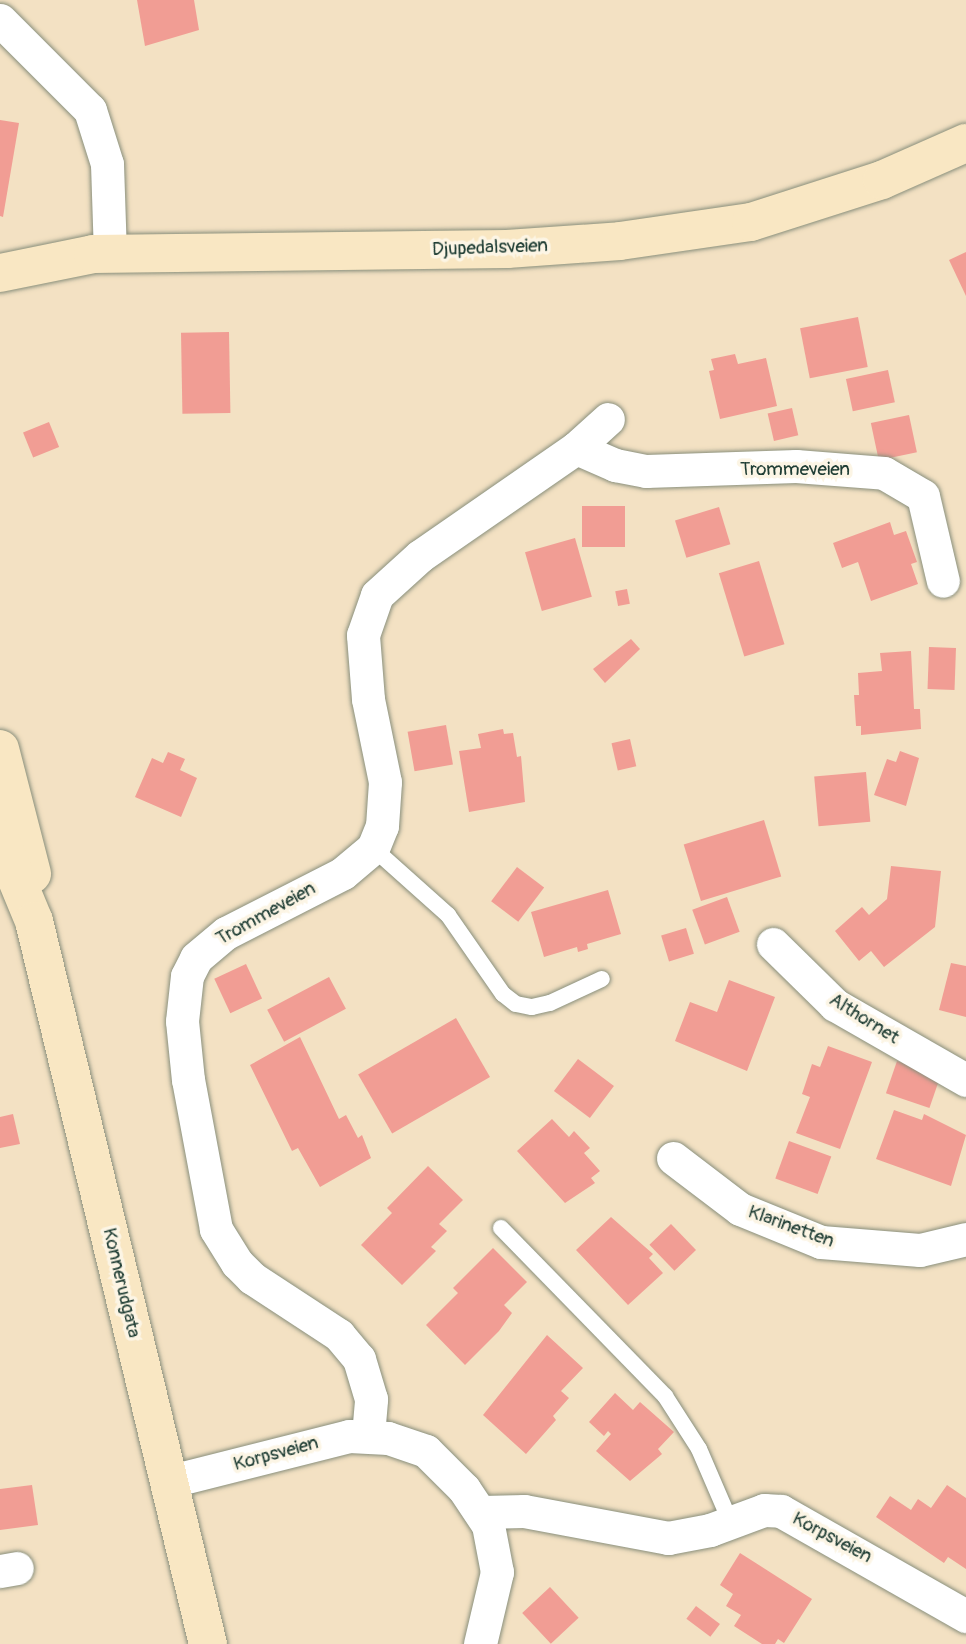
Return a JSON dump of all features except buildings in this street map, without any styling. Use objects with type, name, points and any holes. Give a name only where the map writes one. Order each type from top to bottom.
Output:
[{"type":"main road","name":"Djupedalsveien","points":[[0,273],[66,257],[110,253],[507,249],[620,241],[751,222],[882,180],[966,143]]},
{"type":"main road","name":"Konnerudgata","points":[[0,750],[31,857],[34,921]]},
{"type":"main road","name":"Konnerudgata","points":[[0,839],[34,921],[208,1644]]},
{"type":"street","points":[[0,20],[90,110],[107,164],[110,253]]},
{"type":"street","points":[[373,848],[382,826],[385,782],[363,659],[368,611],[377,595],[420,556],[576,448],[608,419]]},
{"type":"street","name":"Trommeveien","points":[[576,448],[615,465],[646,471],[796,466],[884,472],[923,496],[943,581]]},
{"type":"street","name":"Trommeveien","points":[[368,1434],[371,1399],[359,1359],[339,1335],[252,1278],[237,1264],[216,1229],[199,1156],[182,998],[187,976],[209,946],[263,912],[342,873],[373,848]]},
{"type":"street","name":"Althornet","points":[[773,944],[835,1005],[966,1080]]},
{"type":"street","name":"Klarinetten","points":[[673,1158],[740,1209],[821,1242],[920,1250],[966,1239]]},
{"type":"street","name":"Korpsveien","points":[[167,1482],[331,1439],[368,1434],[426,1451],[442,1463],[482,1512],[495,1551],[497,1572],[480,1644]]},
{"type":"street","name":"Korpsveien","points":[[482,1512],[524,1510],[668,1538],[764,1510],[791,1514],[966,1616]]},
{"type":"lane","points":[[373,848],[448,915],[503,994],[516,1004],[532,1007],[550,1003],[602,979]]},
{"type":"lane","points":[[501,1228],[665,1396],[699,1449],[730,1521]]}]
